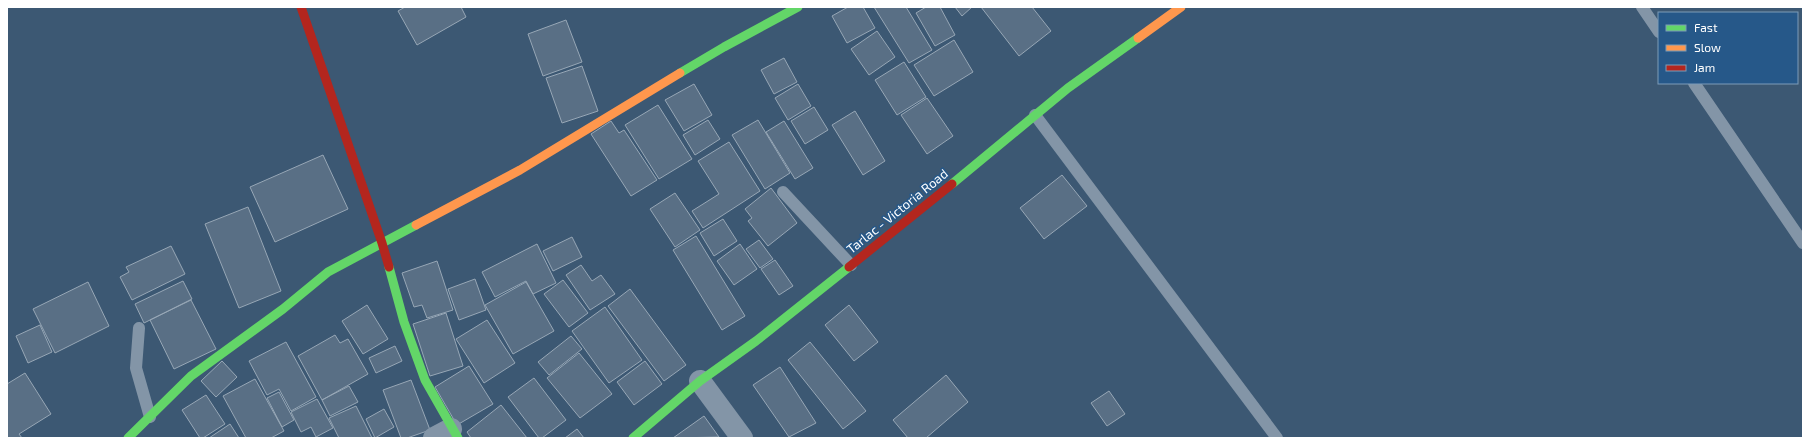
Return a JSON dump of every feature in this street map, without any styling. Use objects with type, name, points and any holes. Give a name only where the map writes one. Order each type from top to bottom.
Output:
[{"type":"street","points":[[301,7],[382,243],[404,322],[425,380],[448,435]]},
{"type":"street","points":[[128,438],[191,376],[222,352],[283,310],[328,272],[520,170],[724,47],[798,7]]},
{"type":"street","name":"Tarlac - Victoria Road","points":[[633,438],[700,381],[756,341],[1068,88],[1181,7]]},
{"type":"street","points":[[700,381],[742,438]]},
{"type":"lane","points":[[1642,7],[1658,31]]},
{"type":"lane","points":[[1695,84],[1803,243]]},
{"type":"lane","points":[[1035,115],[1277,438]]},
{"type":"lane","points":[[783,192],[851,265]]},
{"type":"lane","points":[[139,328],[136,368],[150,417]]},
{"type":"building","points":[[405,7],[461,7],[466,17],[417,45],[398,11]]},
{"type":"building","points":[[848,7],[863,7],[875,28],[847,43],[832,16]]},
{"type":"building","points":[[874,7],[906,7],[932,50],[909,63]]},
{"type":"building","points":[[926,7],[940,7],[955,35],[935,46],[916,13]]},
{"type":"building","points":[[955,7],[972,7],[962,16]]},
{"type":"building","points":[[981,7],[1032,7],[1051,31],[1019,56]]},
{"type":"building","points":[[566,20],[582,62],[543,76],[528,34]]},
{"type":"building","points":[[877,31],[895,57],[869,75],[851,49]]},
{"type":"building","points":[[954,40],[973,72],[934,96],[914,65]]},
{"type":"building","points":[[784,58],[797,82],[774,94],[761,70]]},
{"type":"building","points":[[904,62],[926,97],[897,115],[875,80]]},
{"type":"building","points":[[582,66],[598,111],[562,123],[546,78]]},
{"type":"building","points":[[694,84],[712,115],[684,131],[665,100]]},
{"type":"building","points":[[798,84],[811,106],[788,120],[775,98]]},
{"type":"building","points":[[927,98],[953,136],[927,154],[901,115]]},
{"type":"building","points":[[658,105],[692,159],[659,179],[625,125]]},
{"type":"building","points":[[814,107],[828,130],[805,144],[791,121]]},
{"type":"building","points":[[855,111],[885,161],[863,175],[832,125]]},
{"type":"building","points":[[708,120],[720,139],[695,155],[683,135]]},
{"type":"building","points":[[758,120],[790,173],[765,189],[732,135]]},
{"type":"building","points":[[611,121],[619,133],[624,130],[657,180],[631,196],[591,134]]},
{"type":"building","points":[[784,121],[813,168],[795,179],[766,132]]},
{"type":"building","points":[[729,142],[760,191],[703,228],[692,211],[719,194],[698,161]]},
{"type":"building","points":[[323,155],[348,209],[275,242],[250,187]]},
{"type":"building","points":[[1062,175],[1087,206],[1044,239],[1020,208]]},
{"type":"building","points":[[771,188],[797,223],[768,246],[748,221],[752,218],[745,209]]},
{"type":"building","points":[[675,193],[700,230],[675,247],[650,209]]},
{"type":"building","points":[[248,207],[281,291],[239,308],[205,224]]},
{"type":"building","points":[[723,219],[737,241],[714,256],[700,233]]},
{"type":"building","points":[[696,236],[745,316],[722,330],[673,250]]},
{"type":"building","points":[[572,237],[582,257],[553,271],[543,251]]},
{"type":"building","points":[[759,240],[773,259],[760,268],[746,249]]},
{"type":"building","points":[[537,244],[556,283],[533,294],[526,281],[495,297],[482,272]]},
{"type":"building","points":[[740,244],[757,269],[734,285],[717,261]]},
{"type":"building","points":[[171,246],[185,274],[132,300],[120,277],[129,272],[126,267]]},
{"type":"building","points":[[775,260],[793,286],[779,295],[761,269]]},
{"type":"building","points":[[437,261],[453,310],[427,318],[422,305],[414,307],[402,273]]},
{"type":"building","points":[[581,265],[592,281],[601,275],[615,294],[590,310],[566,275]]},
{"type":"building","points":[[475,279],[486,310],[459,320],[448,289]]},
{"type":"building","points":[[563,280],[588,313],[569,327],[544,294]]},
{"type":"building","points":[[183,281],[192,299],[144,323],[135,304]]},
{"type":"building","points":[[88,282],[109,326],[55,353],[33,309]]},
{"type":"building","points":[[526,282],[554,331],[513,354],[485,305]]},
{"type":"building","points":[[630,289],[686,365],[664,381],[608,306]]},
{"type":"building","points":[[191,300],[216,349],[174,369],[150,320]]},
{"type":"building","points":[[367,305],[388,339],[363,354],[342,321]]},
{"type":"building","points":[[849,305],[878,342],[854,361],[825,325]]},
{"type":"building","points":[[605,307],[642,360],[609,383],[572,331]]},
{"type":"building","points":[[446,313],[463,366],[430,376],[413,324]]},
{"type":"building","points":[[487,320],[515,363],[484,383],[456,339]]},
{"type":"building","points":[[40,325],[52,352],[28,363],[16,336]]},
{"type":"building","points":[[335,335],[340,343],[348,339],[368,374],[322,400],[298,356]]},
{"type":"building","points":[[571,336],[582,349],[549,375],[538,362]]},
{"type":"building","points":[[286,342],[316,397],[291,411],[279,389],[267,395],[249,361]]},
{"type":"building","points":[[810,342],[866,411],[843,429],[788,360]]},
{"type":"building","points":[[395,346],[402,361],[376,373],[369,358]]},
{"type":"building","points":[[579,353],[612,394],[580,418],[547,378]]},
{"type":"building","points":[[222,361],[237,377],[216,397],[201,381]]},
{"type":"building","points":[[645,361],[662,384],[634,405],[617,382]]},
{"type":"building","points":[[469,366],[493,404],[457,425],[435,387]]},
{"type":"building","points":[[780,367],[816,423],[789,437],[753,385]]},
{"type":"building","points":[[25,373],[51,414],[19,434],[22,438],[7,438],[7,384]]},
{"type":"building","points":[[946,375],[968,402],[926,438],[908,438],[893,420]]},
{"type":"building","points":[[534,378],[566,420],[542,438],[539,438],[508,397]]},
{"type":"building","points":[[255,379],[284,431],[271,438],[246,438],[223,396]]},
{"type":"building","points":[[411,380],[430,430],[407,438],[401,438],[383,390]]},
{"type":"building","points":[[349,386],[358,402],[330,416],[322,400]]},
{"type":"building","points":[[1109,391],[1125,414],[1107,426],[1091,403]]},
{"type":"building","points":[[279,392],[294,420],[282,427],[267,398]]},
{"type":"building","points":[[206,395],[225,424],[203,438],[200,438],[182,410]]},
{"type":"building","points":[[317,399],[333,428],[316,437],[311,427],[301,432],[291,412]]},
{"type":"building","points":[[501,405],[527,438],[471,438],[467,432]]},
{"type":"building","points":[[356,406],[372,438],[339,438],[329,418]]},
{"type":"building","points":[[384,409],[394,427],[375,438],[366,419]]},
{"type":"building","points":[[704,416],[719,437],[673,438]]},
{"type":"building","points":[[230,424],[239,438],[209,438]]},
{"type":"building","points":[[577,429],[584,438],[565,438]]},
{"type":"traffic: fast","points":[[680,73],[724,47],[798,7]]},
{"type":"traffic: fast","points":[[952,184],[1068,88],[1138,38]]},
{"type":"traffic: fast","points":[[128,438],[191,376],[283,309],[328,272],[416,225]]},
{"type":"traffic: fast","points":[[389,267],[404,322],[425,380],[458,438]]},
{"type":"traffic: fast","points":[[633,438],[700,381],[756,341],[849,267]]},
{"type":"traffic: slow","points":[[1138,38],[1181,7]]},
{"type":"traffic: slow","points":[[416,225],[520,170],[680,73]]},
{"type":"traffic: jam","points":[[301,7],[389,267]]},
{"type":"traffic: jam","points":[[849,267],[952,184]]}]
